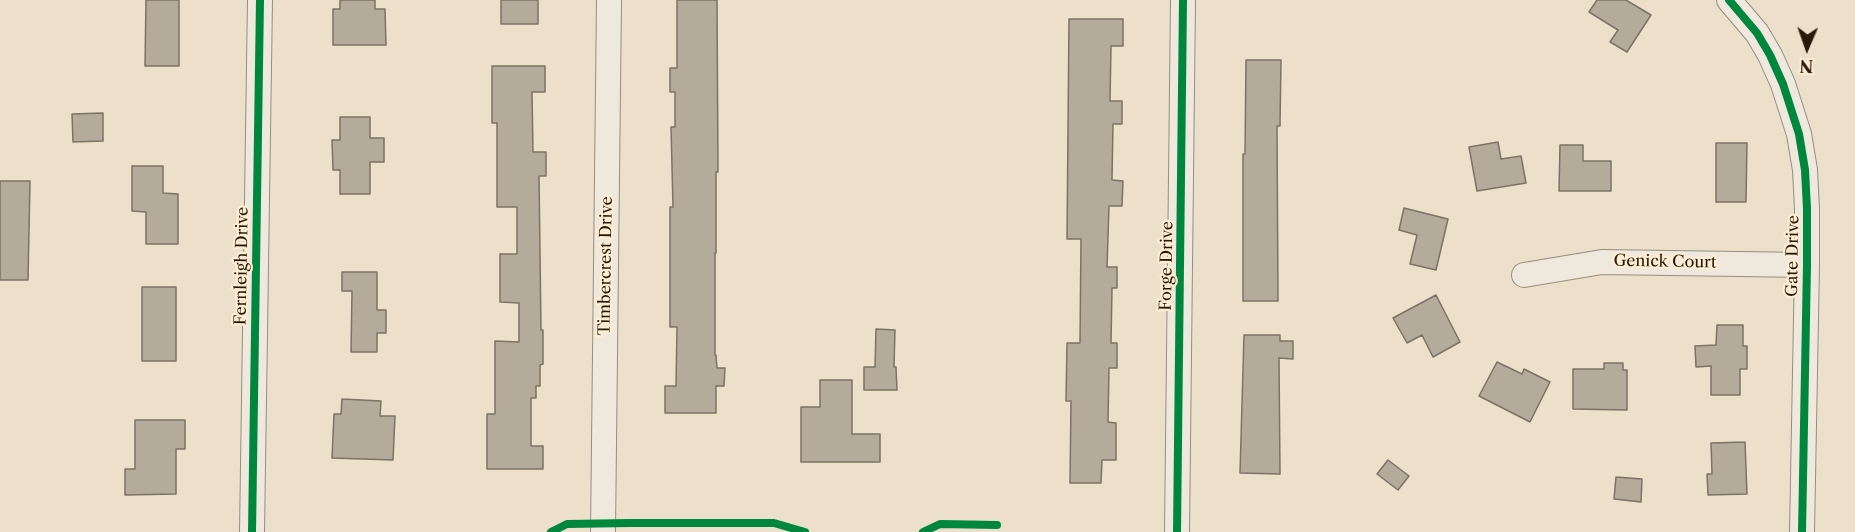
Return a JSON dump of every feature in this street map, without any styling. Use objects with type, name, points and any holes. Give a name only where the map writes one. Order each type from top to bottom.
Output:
[{"type":"street","name":"Fernleigh Drive","points":[[252,532],[260,0]]},
{"type":"street","name":"Timbercrest Drive","points":[[603,532],[609,0]]},
{"type":"street","name":"Forge Drive","points":[[1177,532],[1183,0]]},
{"type":"street","name":"Gate Drive","points":[[1737,3],[1770,55],[1793,111],[1805,170],[1808,265],[1802,532]]},
{"type":"street","name":"Genick Court","points":[[1524,275],[1602,262],[1808,265]]},
{"type":"building","points":[[146,0],[179,0],[179,66],[145,66]]},
{"type":"building","points":[[340,0],[375,0],[375,9],[385,9],[386,45],[333,45],[333,9],[340,9]]},
{"type":"building","points":[[501,0],[538,0],[538,24],[501,24]]},
{"type":"building","points":[[677,0],[717,0],[718,172],[716,172],[715,355],[717,368],[725,368],[724,386],[716,386],[716,413],[665,413],[665,386],[676,386],[677,327],[670,327],[670,207],[673,207],[671,127],[675,127],[675,92],[670,92],[670,68],[677,68]]},
{"type":"building","points":[[1597,0],[1626,0],[1651,15],[1627,52],[1610,42],[1618,30],[1589,12]]},
{"type":"building","points":[[1069,19],[1123,19],[1123,46],[1111,46],[1110,101],[1122,101],[1122,124],[1113,124],[1112,180],[1123,181],[1122,206],[1109,206],[1107,267],[1117,267],[1117,288],[1112,288],[1111,343],[1117,343],[1117,368],[1109,368],[1108,422],[1116,423],[1116,460],[1102,460],[1101,483],[1070,483],[1071,401],[1066,401],[1067,343],[1080,343],[1081,239],[1067,239]]},
{"type":"building","points":[[1246,60],[1281,60],[1280,126],[1277,126],[1278,301],[1243,301],[1243,154],[1245,154]]},
{"type":"building","points":[[492,66],[545,66],[545,92],[532,92],[533,152],[546,152],[546,176],[539,176],[543,364],[540,365],[540,386],[536,386],[536,398],[531,398],[531,446],[543,446],[543,469],[487,469],[487,414],[495,414],[495,341],[519,342],[519,303],[500,302],[500,254],[517,254],[517,207],[497,207],[497,123],[492,123]]},
{"type":"building","points":[[103,113],[103,141],[73,142],[72,114]]},
{"type":"building","points":[[340,117],[370,117],[370,138],[384,138],[384,162],[370,162],[370,194],[340,194],[340,170],[333,170],[332,140],[340,140]]},
{"type":"building","points":[[1498,142],[1501,159],[1521,156],[1526,183],[1477,191],[1469,147]]},
{"type":"building","points":[[1716,143],[1747,143],[1746,202],[1716,202]]},
{"type":"building","points":[[1560,145],[1583,145],[1583,161],[1611,161],[1611,191],[1559,191]]},
{"type":"building","points":[[132,166],[163,166],[163,193],[178,194],[178,244],[146,244],[146,212],[132,211]]},
{"type":"building","points":[[0,181],[30,181],[28,280],[0,280]]},
{"type":"building","points":[[1404,208],[1448,219],[1436,270],[1410,264],[1417,235],[1399,230]]},
{"type":"building","points":[[342,272],[377,272],[377,310],[386,310],[386,333],[377,333],[377,352],[351,352],[352,291],[342,291]]},
{"type":"building","points":[[142,287],[176,287],[176,361],[142,361]]},
{"type":"building","points":[[1436,295],[1460,342],[1433,357],[1422,335],[1407,343],[1393,318]]},
{"type":"building","points":[[1717,325],[1743,325],[1743,346],[1747,346],[1747,369],[1740,369],[1740,395],[1711,395],[1711,366],[1696,367],[1695,346],[1716,345]]},
{"type":"building","points":[[876,329],[895,330],[894,367],[896,367],[897,390],[864,390],[864,367],[875,367]]},
{"type":"building","points":[[1244,335],[1280,335],[1280,341],[1293,341],[1293,359],[1279,358],[1280,474],[1240,473]]},
{"type":"building","points":[[1497,362],[1522,374],[1524,369],[1550,382],[1530,422],[1479,396]]},
{"type":"building","points":[[1604,363],[1623,363],[1623,370],[1627,370],[1627,410],[1573,409],[1573,369],[1604,369]]},
{"type":"building","points":[[820,380],[852,380],[852,434],[880,434],[880,462],[801,462],[801,407],[820,407]]},
{"type":"building","points":[[342,399],[381,401],[380,416],[395,416],[393,460],[332,458],[334,414],[341,414]]},
{"type":"building","points":[[135,420],[185,420],[185,449],[176,449],[176,494],[125,495],[125,469],[135,469]]},
{"type":"building","points":[[1745,442],[1747,494],[1708,495],[1707,474],[1712,474],[1711,443]]},
{"type":"building","points":[[1388,460],[1409,476],[1398,490],[1377,474]]},
{"type":"building","points":[[1616,477],[1642,479],[1641,502],[1614,499]]},
{"type":"cycle path","points":[[252,532],[260,0]]},
{"type":"cycle path","points":[[1177,532],[1183,0]]},
{"type":"cycle path","points":[[1729,0],[1757,33],[1783,84],[1799,134],[1805,170],[1807,265],[1802,532]]},
{"type":"cycle path","points":[[551,532],[567,524],[630,523],[774,523],[805,532]]},
{"type":"cycle path","points":[[923,532],[940,524],[997,525]]}]
